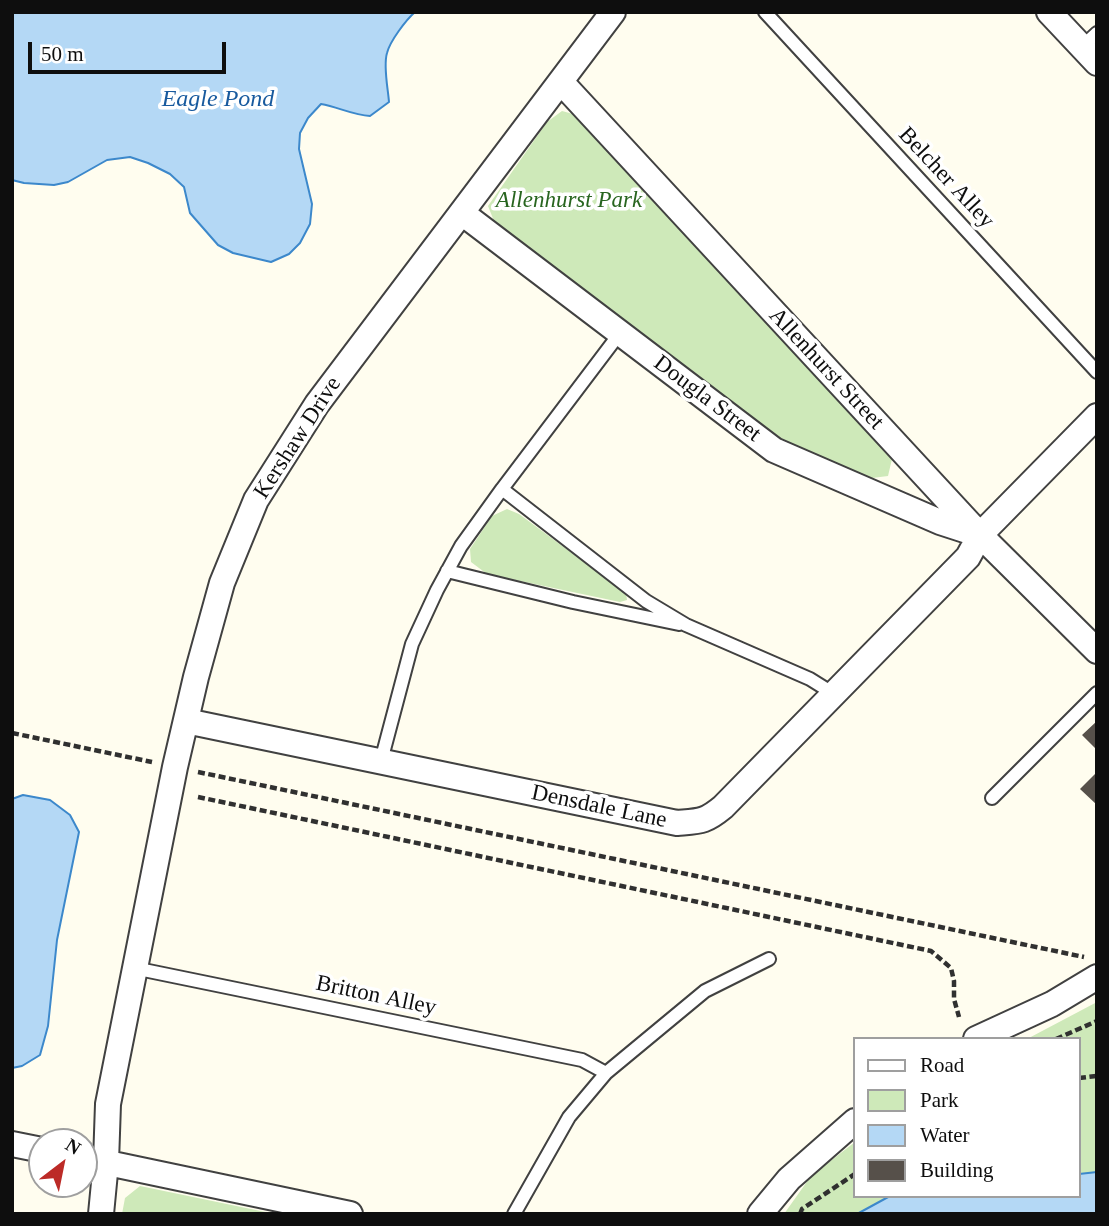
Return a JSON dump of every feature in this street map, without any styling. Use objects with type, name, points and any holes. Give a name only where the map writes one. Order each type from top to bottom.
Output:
[{"type":"street","name":"Kershaw Drive","points":[[98,1147],[175,767],[196,677],[222,583],[256,500],[317,404],[613,12]]},
{"type":"street","points":[[1049,12],[1092,48]]},
{"type":"street","name":"Allenhurst Street","points":[[561,82],[981,535],[1097,651]]},
{"type":"street","name":"Dougla Street","points":[[462,213],[774,450],[940,522],[981,535]]},
{"type":"street","name":"Densdale Lane","points":[[186,721],[677,823],[704,821],[723,807],[968,557],[981,535],[1097,416]]},
{"type":"street","points":[[980,1037],[1052,1004],[1092,967]]},
{"type":"street","points":[[761,1214],[789,1179],[853,1123]]},
{"type":"street","points":[[98,1161],[350,1214]]},
{"type":"street","points":[[98,1187],[101,1214]]},
{"type":"lane","name":"Belcher Alley","points":[[765,12],[1097,372]]},
{"type":"lane","points":[[381,761],[412,644],[447,571],[461,546],[502,489],[620,333]]},
{"type":"lane","points":[[502,489],[646,601],[686,625],[810,679],[834,694]]},
{"type":"lane","points":[[447,571],[573,602],[686,625]]},
{"type":"lane","points":[[992,798],[1097,693]]},
{"type":"lane","points":[[514,1214],[569,1117],[606,1073],[705,991],[769,959]]},
{"type":"lane","name":"Britton Alley","points":[[134,968],[582,1060],[606,1073]]},
{"type":"path","points":[[12,733],[1092,967]]},
{"type":"path","points":[[198,797],[931,951],[951,968],[959,1017]]},
{"type":"path","points":[[1061,1037],[1097,1021]]},
{"type":"path","points":[[800,1214],[802,1209],[853,1175]]},
{"type":"green space","name":"Allenhurst Park","points":[[562,111],[573,114],[892,459],[888,476],[872,478],[783,440],[494,221],[488,206],[547,122]]},
{"type":"green space","points":[[507,509],[519,514],[626,593],[627,600],[620,602],[487,574],[471,562],[470,549],[492,516]]},
{"type":"green space","points":[[1097,1002],[1097,1214],[784,1214],[811,1176],[853,1144],[853,1198],[1081,1198],[1081,1037],[1031,1037]]},
{"type":"green space","points":[[140,1186],[275,1214],[122,1214],[125,1198]]},
{"type":"water","name":"Eagle Pond","points":[[12,12],[415,12],[399,31],[387,53],[389,102],[370,116],[321,104],[308,118],[300,133],[299,149],[312,204],[310,224],[300,243],[289,254],[271,262],[233,253],[218,245],[190,213],[184,187],[170,174],[130,157],[107,160],[68,182],[54,185],[12,180]]},
{"type":"water","points":[[23,795],[50,800],[70,815],[79,832],[57,940],[48,1026],[40,1055],[22,1066],[12,1068],[12,799]]},
{"type":"water","points":[[1097,1172],[1097,1214],[857,1214],[886,1198],[1081,1198],[1081,1174]]},
{"type":"building","points":[[1097,721],[1097,750],[1082,735]]},
{"type":"building","points":[[1097,772],[1097,805],[1080,789]]}]
